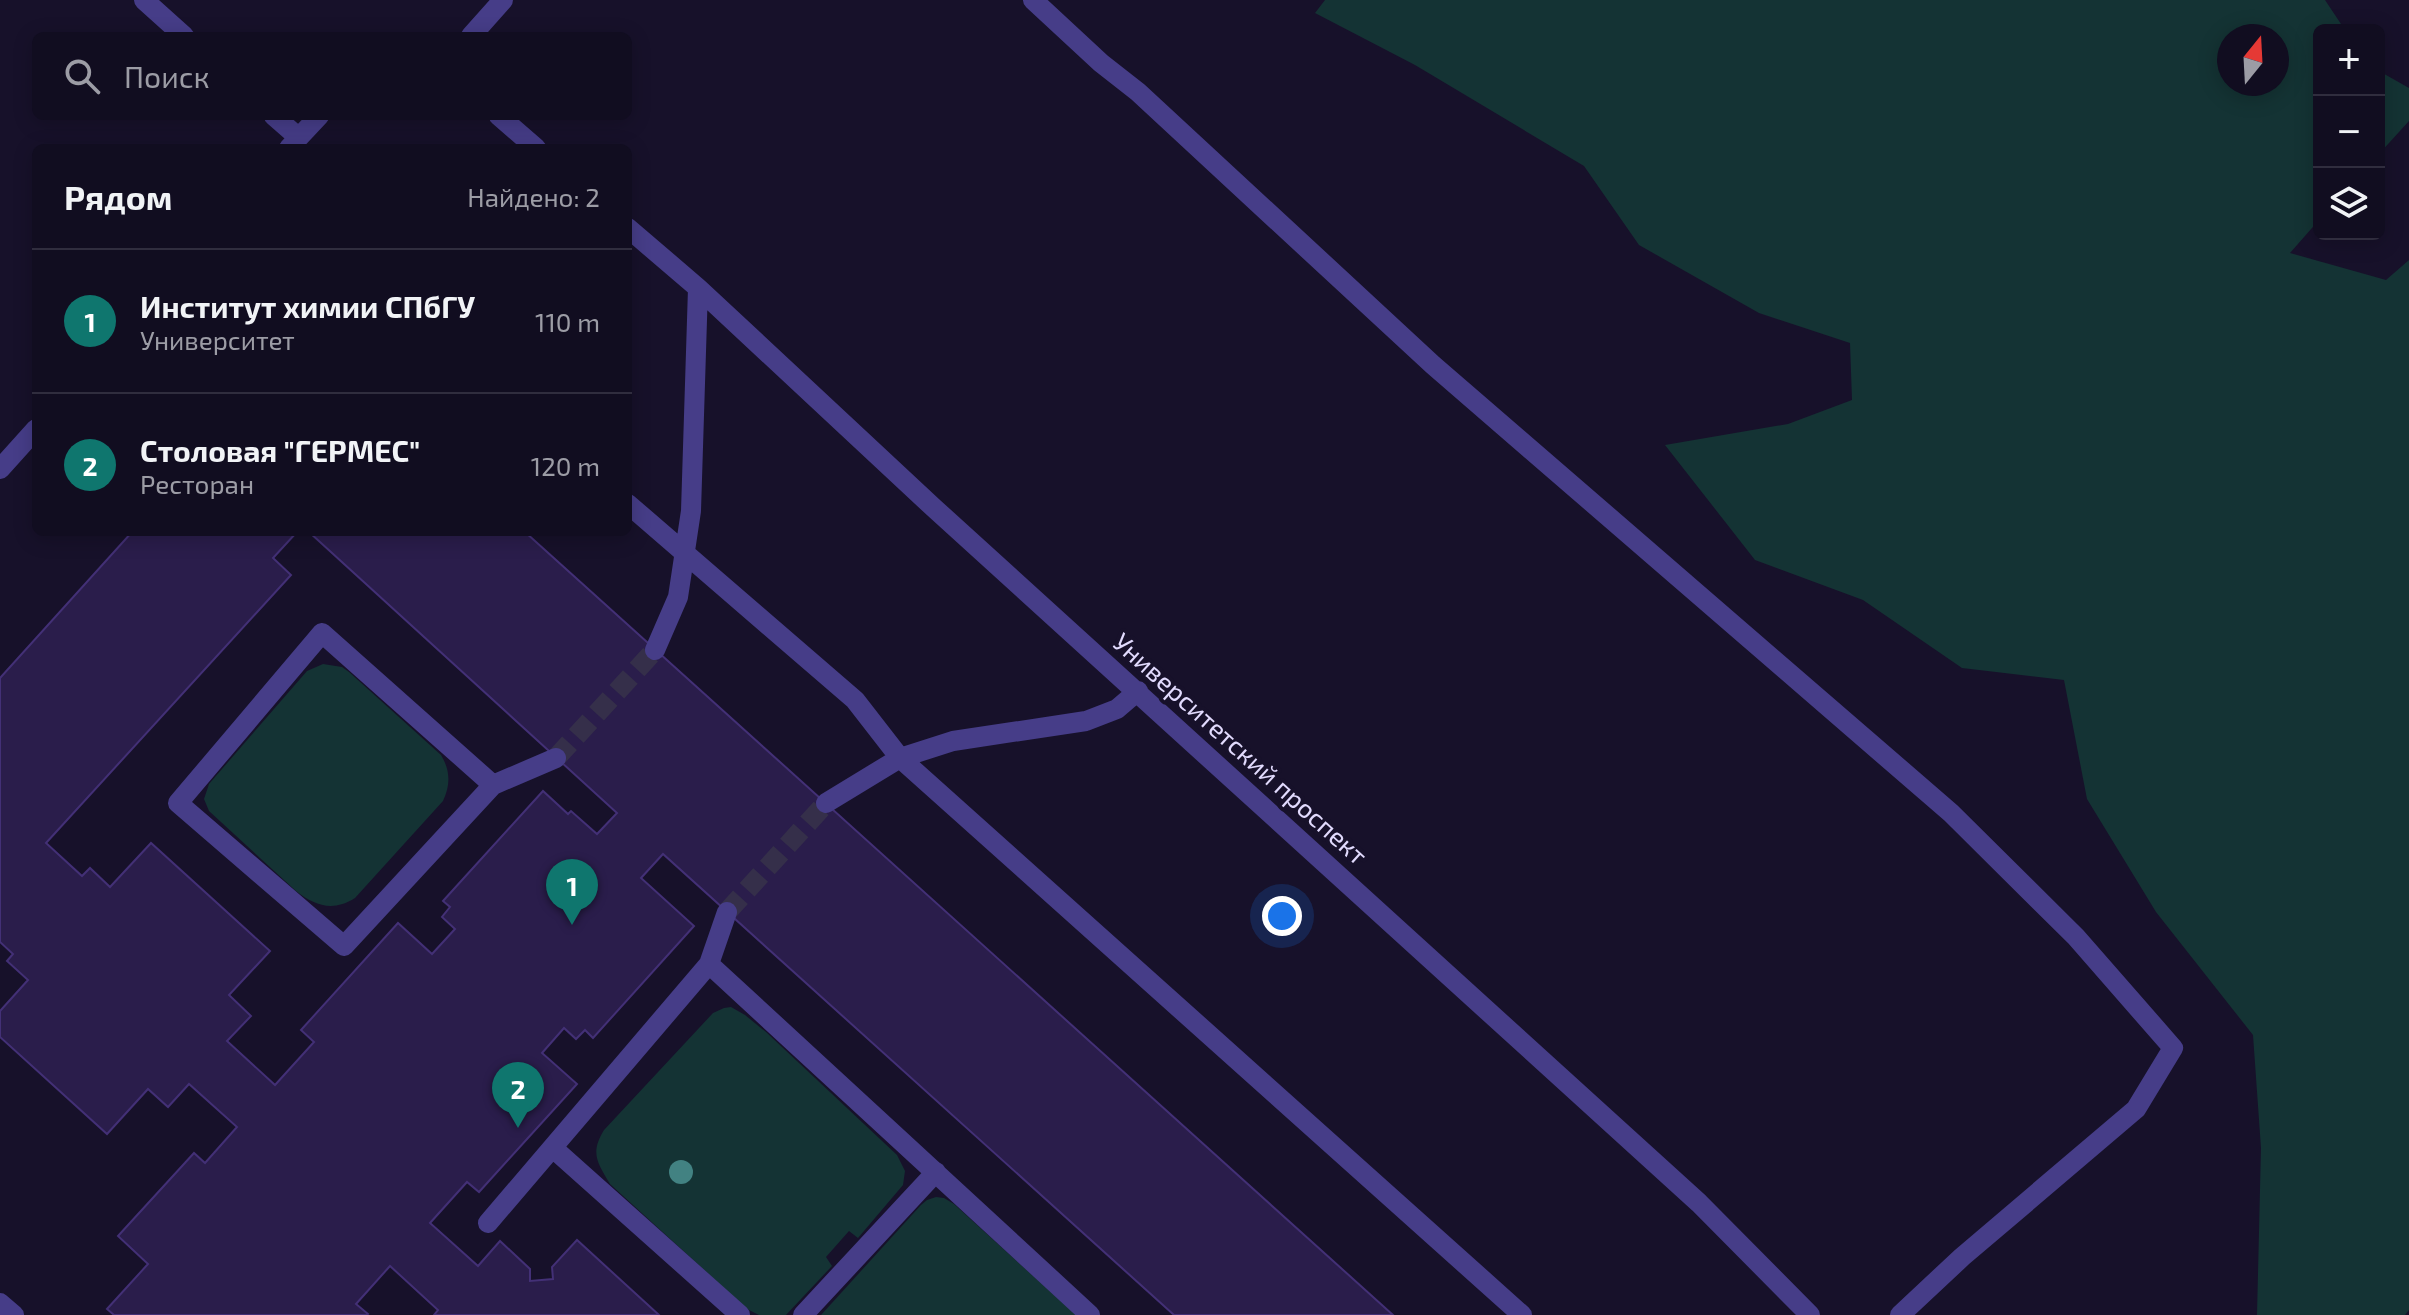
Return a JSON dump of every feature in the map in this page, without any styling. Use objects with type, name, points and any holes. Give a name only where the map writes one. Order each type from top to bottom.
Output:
[{"type":"street","points":[[144,0],[180,32]]},
{"type":"street","points":[[475,32],[503,0]]},
{"type":"street","points":[[1033,0],[1101,63],[1149,102],[1433,365],[1951,813],[2076,937],[2173,1048],[2136,1109],[1962,1257],[1900,1315]]},
{"type":"street","points":[[277,120],[294,143],[315,120]]},
{"type":"street","points":[[504,120],[531,144]]},
{"type":"street","name":"Университетский проспект","points":[[632,231],[698,288],[934,508],[1687,1193],[1810,1315]]},
{"type":"street","points":[[655,650],[678,597],[691,511],[698,288]]},
{"type":"street","points":[[0,469],[32,433]]},
{"type":"street","points":[[632,507],[855,700],[900,758],[1522,1315]]},
{"type":"street","points":[[493,785],[322,633],[178,803],[344,946],[493,785],[556,758]]},
{"type":"street","points":[[826,803],[900,758],[953,741],[1086,721],[1117,709],[1138,691]]},
{"type":"street","points":[[488,1223],[709,964],[727,912]]},
{"type":"street","points":[[709,964],[1090,1315]]},
{"type":"street","points":[[554,1149],[740,1315]]},
{"type":"street","points":[[803,1315],[936,1172]]},
{"type":"street","points":[[0,1303],[14,1315]]},
{"type":"green space","points":[[1325,0],[2325,0],[2341,24],[2313,24],[2313,227],[2290,253],[2386,280],[2409,260],[2409,1310],[2405,1315],[2257,1315],[2261,1148],[2253,1035],[2156,912],[2087,799],[2064,680],[1962,668],[1863,600],[1755,560],[1665,445],[1788,424],[1852,400],[1850,343],[1759,313],[1639,245],[1584,166],[1415,65],[1315,13]]},
{"type":"green space","points":[[2385,74],[2409,88],[2409,121],[2385,147]]},
{"type":"green space","points":[[323,664],[342,667],[349,672],[441,755],[448,777],[443,801],[355,898],[332,906],[317,903],[296,891],[209,811],[204,799],[209,784],[307,671]]},
{"type":"green space","points":[[731,1007],[766,1032],[897,1155],[905,1171],[903,1185],[858,1238],[849,1231],[826,1257],[832,1266],[786,1315],[759,1315],[747,1309],[610,1184],[597,1157],[597,1145],[604,1130],[713,1013]]},
{"type":"green space","points":[[936,1197],[954,1204],[1076,1315],[821,1315],[921,1205]]},
{"type":"building","points":[[128,536],[293,536],[273,558],[291,575],[46,843],[82,876],[90,868],[110,887],[151,843],[270,951],[229,995],[251,1016],[227,1041],[275,1085],[314,1042],[301,1030],[398,923],[432,954],[455,929],[442,917],[450,907],[443,901],[543,791],[568,814],[571,811],[597,834],[617,813],[313,536],[529,536],[1393,1315],[1174,1315],[663,854],[641,878],[694,926],[593,1038],[585,1030],[576,1039],[564,1028],[542,1053],[577,1084],[479,1192],[467,1182],[430,1223],[478,1266],[500,1241],[530,1269],[530,1281],[553,1279],[552,1267],[577,1240],[659,1315],[434,1315],[438,1310],[390,1266],[356,1304],[367,1315],[114,1315],[107,1309],[148,1264],[118,1236],[194,1153],[205,1163],[237,1127],[189,1084],[168,1107],[148,1089],[107,1134],[0,1037],[0,1011],[28,980],[7,961],[13,954],[0,942],[0,678]]},
{"type":"tunnel","points":[[556,758],[655,650]]},
{"type":"tunnel","points":[[727,912],[826,803]]},
{"type":"place","name":"Институт химии СПбГУ","points":[[572,925]]},
{"type":"place","name":"Столовая \"ГЕРМЕС\"","points":[[518,1128]]}]
